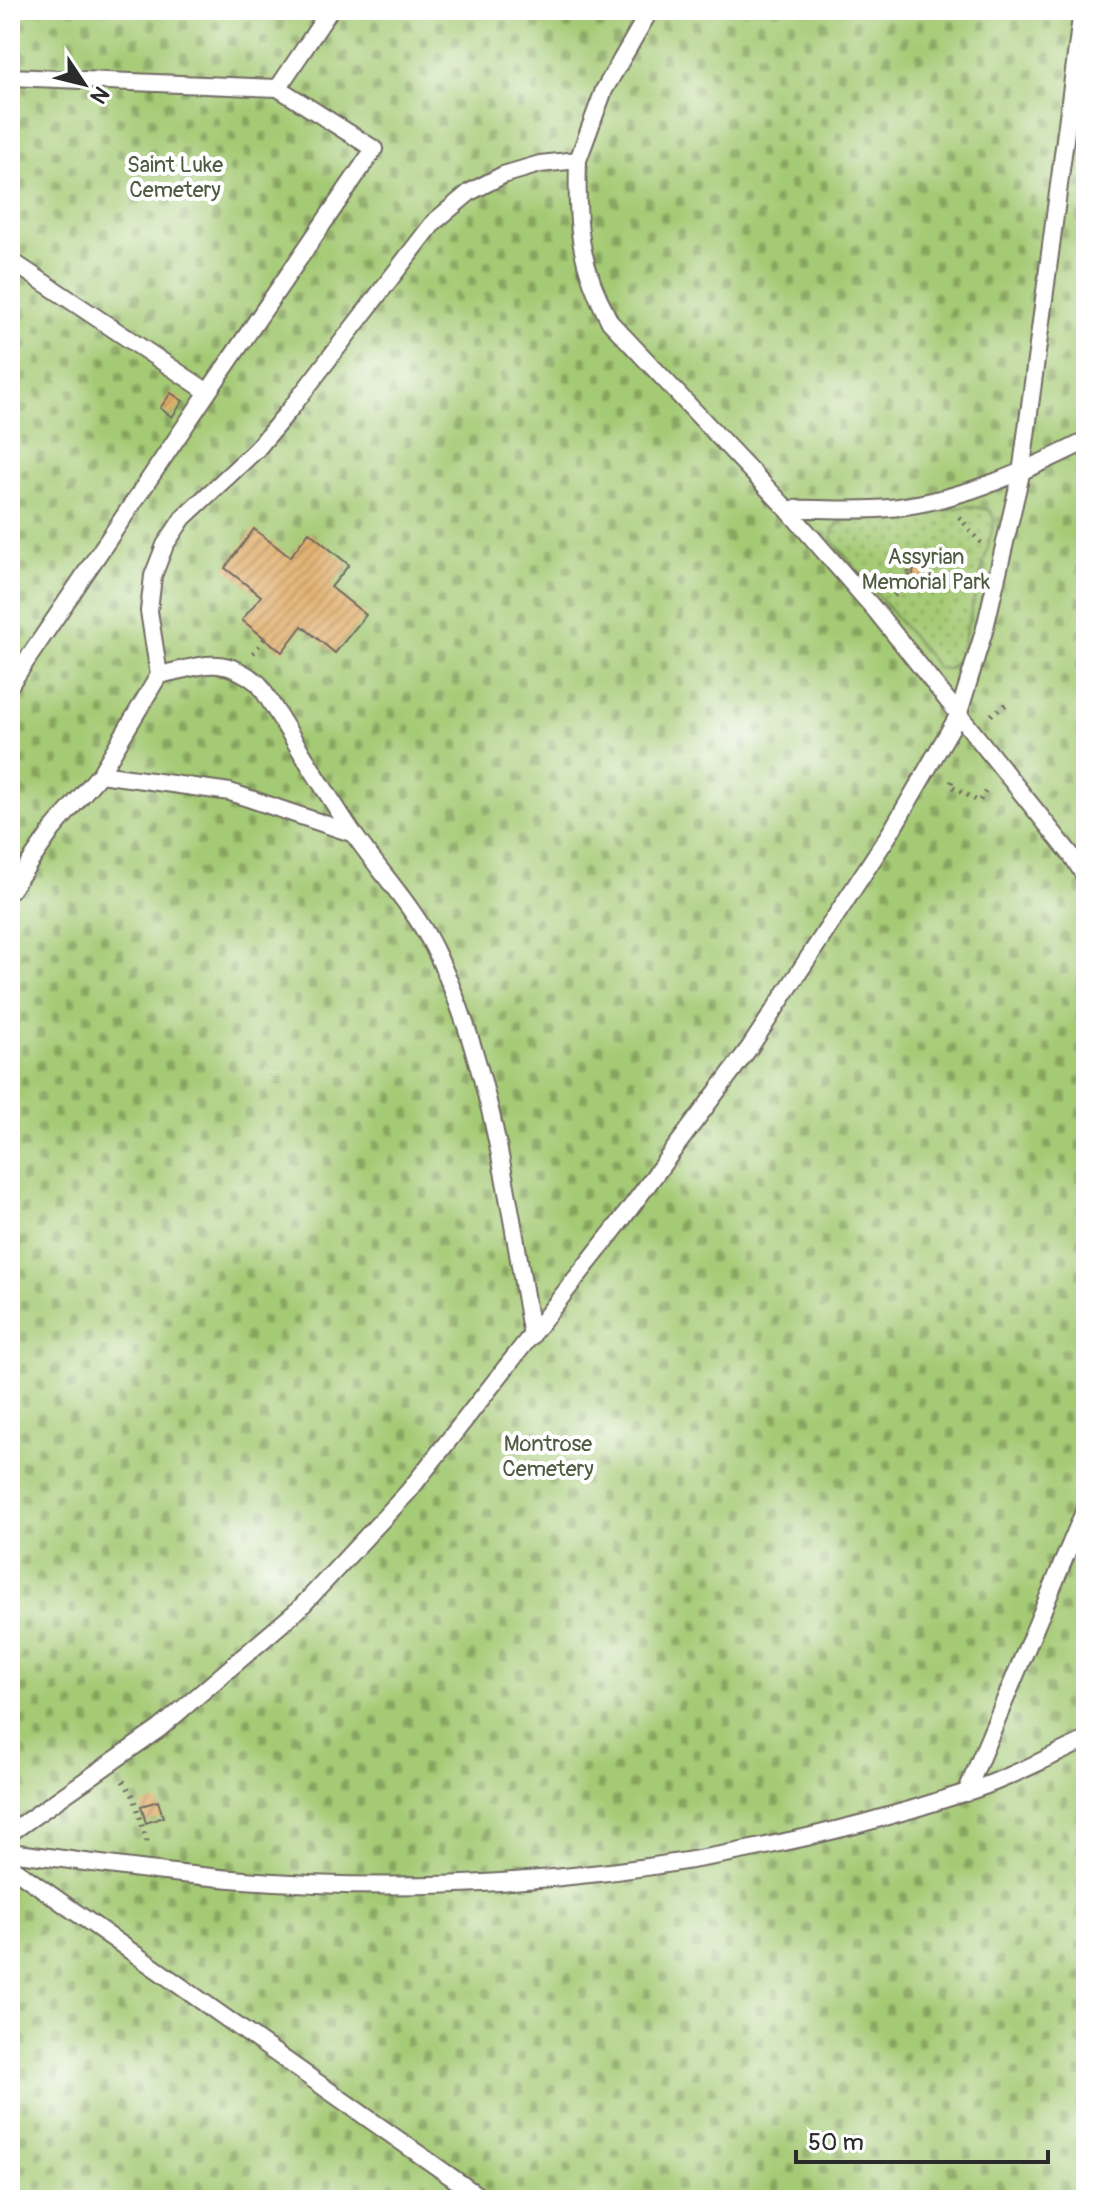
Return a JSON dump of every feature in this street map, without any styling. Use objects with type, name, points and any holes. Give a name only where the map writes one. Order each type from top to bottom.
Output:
[{"type":"lane","points":[[278,88],[330,10]]},
{"type":"lane","points":[[650,10],[604,90],[578,160],[576,216],[581,254],[591,288],[610,322],[787,509],[887,624],[1086,878]]},
{"type":"lane","points":[[10,1833],[159,1729],[299,1609],[408,1492],[532,1336],[750,1047],[892,830],[958,716],[1000,565],[1021,474],[1082,10]]},
{"type":"lane","points":[[10,77],[278,88],[374,149],[10,685]]},
{"type":"lane","points":[[10,891],[53,829],[100,774],[159,675],[149,611],[153,576],[165,545],[183,518],[257,449],[434,222],[470,192],[503,175],[540,164],[578,160]]},
{"type":"lane","points":[[10,260],[208,392]]},
{"type":"lane","points":[[787,509],[898,507],[943,497],[1021,474],[1086,441]]},
{"type":"lane","points":[[159,675],[221,662],[240,669],[259,684],[354,834],[432,945],[451,986],[478,1066],[502,1168],[532,1336]]},
{"type":"lane","points":[[100,774],[230,792],[354,834]]},
{"type":"lane","points":[[966,1793],[1086,1507]]},
{"type":"lane","points":[[10,1852],[244,1880],[404,1885],[532,1882],[706,1858],[966,1793],[1086,1740]]},
{"type":"lane","points":[[10,1866],[484,2200]]},
{"type":"path","points":[[943,497],[1000,565]]},
{"type":"path","points":[[918,561],[926,562],[932,568],[931,579],[922,585],[915,583],[910,577],[911,566],[918,561]]},
{"type":"path","points":[[257,647],[265,638]]},
{"type":"path","points":[[977,739],[950,785],[979,802],[1000,767]]},
{"type":"path","points":[[111,1764],[134,1797],[143,1822],[148,1869]]},
{"type":"green space","name":"Montrose Cemetery","points":[[10,10],[1086,10],[1086,2200],[10,2200]]},
{"type":"green space","name":"Assyrian Memorial Park","points":[[969,506],[989,510],[994,518],[992,531],[959,658],[948,669],[938,668],[832,540],[833,529],[845,520],[921,515]]},
{"type":"building","points":[[171,393],[183,401],[172,417],[160,408]]},
{"type":"building","points":[[254,529],[290,557],[309,532],[349,565],[331,587],[366,615],[335,653],[302,626],[282,652],[242,620],[261,596],[225,568]]},
{"type":"building","points":[[921,565],[927,567],[927,579],[921,581],[915,579],[913,573],[915,567]]},
{"type":"building","points":[[158,1801],[163,1817],[146,1823],[141,1806]]},
{"type":"park label","name":"Saint Luke Cemetery","points":[[175,178]]}]
